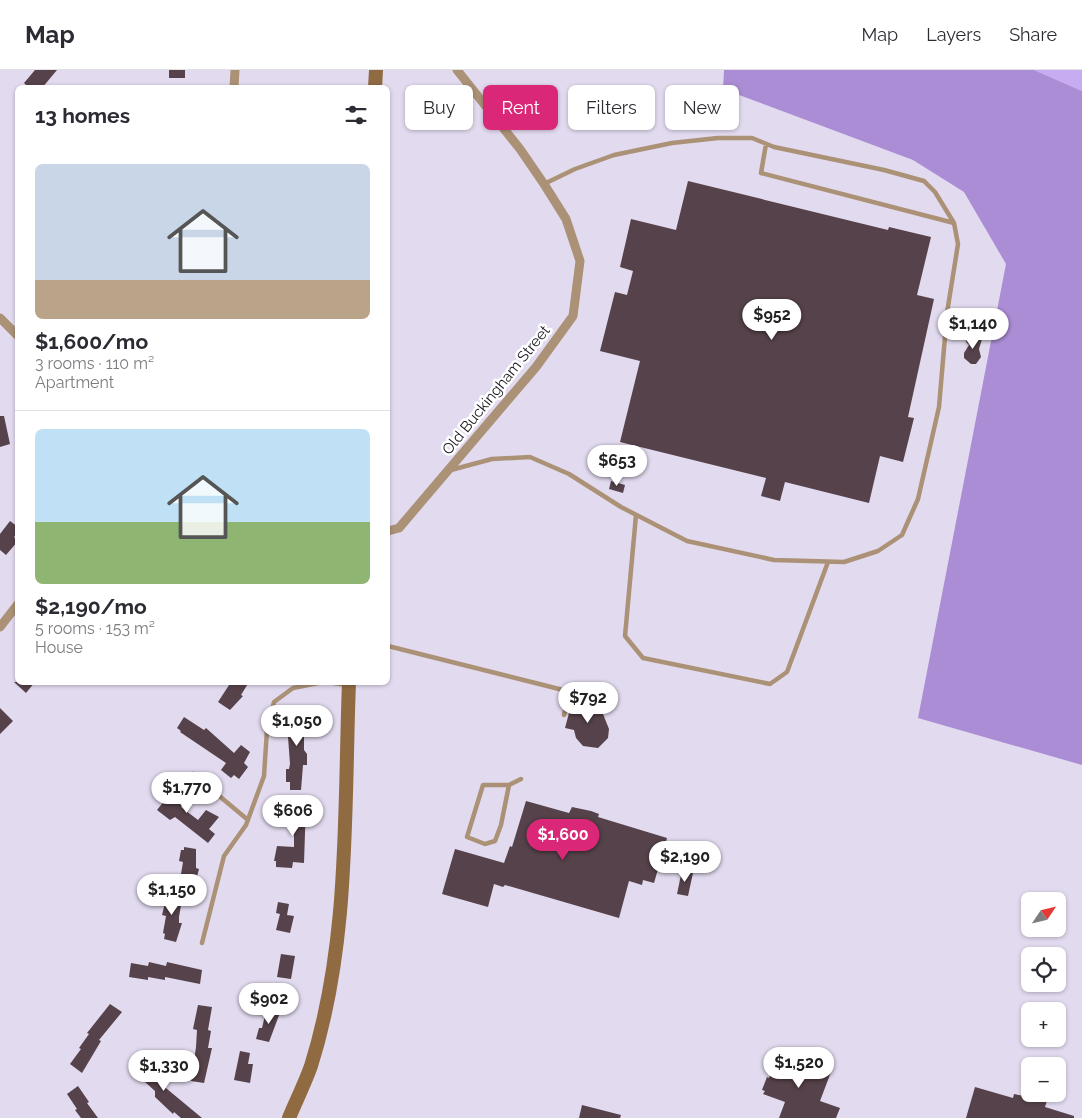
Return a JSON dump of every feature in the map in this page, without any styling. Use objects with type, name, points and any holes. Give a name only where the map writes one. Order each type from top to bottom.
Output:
[{"type":"main road","points":[[375,85],[376,70]]},
{"type":"main road","points":[[289,1118],[311,1066],[332,974],[341,915],[349,685]]},
{"type":"street","points":[[234,70],[234,85]]},
{"type":"street","name":"Old Buckingham Street","points":[[390,530],[399,528],[536,367],[573,316],[580,261],[566,219],[520,149],[457,70]]},
{"type":"street","points":[[0,318],[15,333]]},
{"type":"street","points":[[0,627],[15,608]]},
{"type":"lane","points":[[447,471],[492,459],[530,457],[569,474],[636,515],[687,541],[774,560],[844,562],[878,551],[902,535],[918,499],[939,407],[948,313],[958,244],[954,223],[935,192],[924,181],[766,144],[752,138],[718,138],[672,143],[614,155],[575,169],[544,184]]},
{"type":"lane","points":[[766,144],[761,173],[954,223]]},
{"type":"lane","points":[[636,515],[625,636],[643,658],[770,684],[787,672],[828,562]]},
{"type":"lane","points":[[390,646],[567,690],[569,693],[564,715]]},
{"type":"lane","points":[[202,943],[224,856],[248,820],[264,776],[267,730],[274,702],[294,688],[308,685]]},
{"type":"lane","points":[[193,774],[248,820]]},
{"type":"lane","points":[[509,785],[501,825],[495,841],[484,844],[467,837],[482,786],[509,785],[520,779]]},
{"type":"shaded area","points":[[724,70],[1034,70],[1082,91],[1082,765],[918,718],[1006,264],[964,192],[913,160],[739,95],[739,85],[723,85]]},
{"type":"shaded area","points":[[1034,70],[1082,70],[1082,91]]},
{"type":"building","points":[[35,70],[57,70],[44,85],[26,85],[24,83]]},
{"type":"building","points":[[169,70],[185,70],[185,78],[169,78]]},
{"type":"building","points":[[688,181],[888,230],[889,227],[931,237],[917,295],[934,299],[908,417],[914,418],[903,462],[880,456],[869,503],[785,482],[780,501],[761,496],[766,478],[620,442],[640,361],[600,351],[615,292],[627,295],[633,271],[620,267],[631,219],[676,230]]},
{"type":"building","points":[[968,335],[982,339],[979,349],[981,357],[976,364],[971,364],[964,358],[964,353],[969,345],[966,342]]},
{"type":"building","points":[[0,416],[4,416],[10,444],[0,447]]},
{"type":"building","points":[[611,481],[625,485],[623,493],[609,489]]},
{"type":"building","points":[[10,521],[15,525],[15,544],[6,555],[0,550],[0,534]]},
{"type":"building","points":[[17,685],[33,685],[26,693]]},
{"type":"building","points":[[229,685],[247,685],[241,695],[243,696],[230,710],[218,702]]},
{"type":"building","points":[[578,698],[596,704],[595,708],[601,709],[609,729],[608,738],[598,748],[583,746],[576,738],[574,730],[565,728],[569,713],[573,714]]},
{"type":"building","points":[[294,707],[308,707],[308,718],[304,718],[304,750],[307,754],[307,765],[303,765],[301,790],[290,790],[290,782],[286,782],[286,769],[289,769],[290,764],[287,723],[290,723],[290,711],[294,711]]},
{"type":"building","points":[[0,708],[13,721],[0,734]]},
{"type":"building","points":[[184,717],[204,730],[206,728],[234,753],[241,745],[250,752],[244,763],[248,767],[239,779],[234,775],[231,778],[221,770],[226,763],[180,732],[177,728]]},
{"type":"building","points":[[169,786],[174,790],[177,787],[184,793],[182,794],[187,798],[181,807],[198,820],[206,810],[219,817],[209,829],[215,834],[208,843],[175,817],[170,820],[157,810],[164,801],[160,798]]},
{"type":"building","points":[[526,801],[569,813],[572,807],[591,811],[599,814],[598,817],[667,838],[654,883],[643,880],[642,885],[629,881],[619,918],[505,885],[503,887],[494,884],[488,907],[442,894],[455,849],[504,863],[510,846],[512,847]]},
{"type":"building","points":[[295,802],[306,802],[304,863],[293,862],[292,868],[276,867],[276,861],[274,861],[277,846],[294,847],[294,824],[283,824],[280,809],[295,809]]},
{"type":"building","points":[[184,847],[196,849],[196,868],[199,869],[194,888],[179,886],[183,862],[179,861],[181,850],[184,850]]},
{"type":"building","points":[[682,870],[693,873],[688,896],[677,894]]},
{"type":"building","points":[[168,891],[183,894],[179,917],[179,923],[182,923],[176,942],[164,939],[165,934],[163,933],[166,916],[162,915]]},
{"type":"building","points":[[278,902],[289,904],[287,915],[294,916],[290,933],[276,930],[280,914],[276,913]]},
{"type":"building","points":[[281,954],[295,956],[291,979],[277,977]]},
{"type":"building","points":[[149,962],[166,966],[167,962],[202,970],[200,984],[165,977],[165,980],[148,977],[148,980],[129,977],[131,963],[148,966]]},
{"type":"building","points":[[110,1004],[122,1012],[99,1040],[101,1041],[82,1073],[70,1064],[81,1049],[79,1048],[89,1034],[87,1033]]},
{"type":"building","points":[[198,1005],[212,1007],[208,1030],[211,1031],[208,1048],[212,1048],[204,1083],[191,1081],[197,1030],[193,1029]]},
{"type":"building","points":[[267,1007],[281,1010],[269,1042],[256,1039],[259,1028],[262,1028]]},
{"type":"building","points":[[240,1051],[250,1053],[248,1064],[253,1064],[250,1083],[234,1080]]},
{"type":"building","points":[[779,1052],[831,1072],[820,1101],[840,1108],[836,1118],[779,1118],[785,1102],[763,1094],[765,1091],[762,1090]]},
{"type":"building","points":[[141,1060],[144,1063],[146,1061],[158,1072],[155,1079],[202,1118],[181,1118],[174,1112],[173,1114],[155,1097],[155,1091],[135,1073],[137,1071],[133,1068]]},
{"type":"building","points":[[78,1086],[98,1118],[81,1118],[75,1110],[77,1109],[67,1094]]},
{"type":"building","points":[[975,1087],[1013,1098],[1014,1094],[1021,1095],[1021,1102],[1046,1102],[1045,1107],[1074,1116],[1074,1118],[966,1118]]},
{"type":"building","points":[[582,1105],[621,1115],[620,1118],[579,1118]]}]
